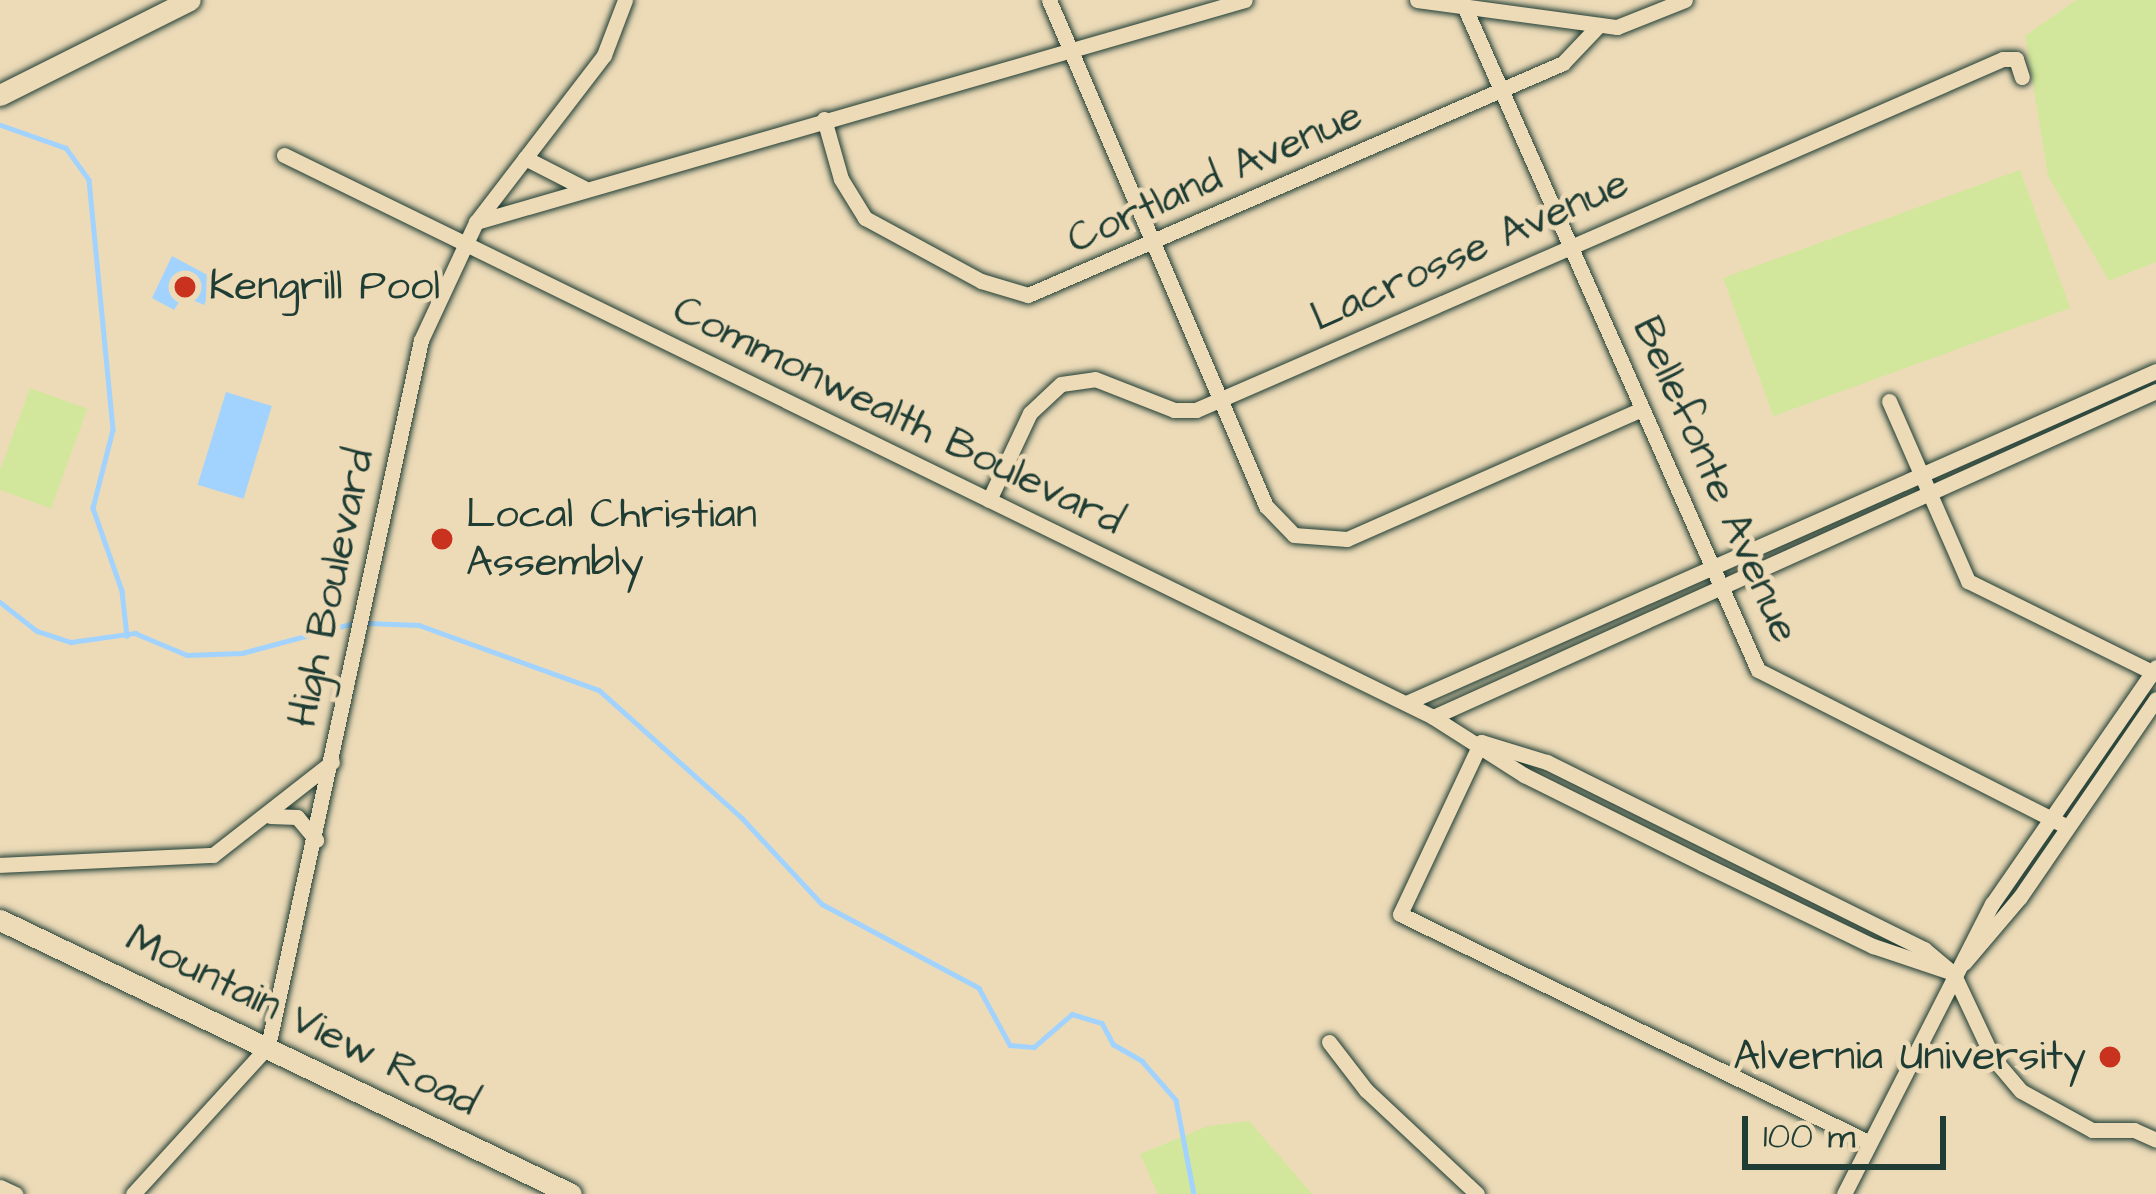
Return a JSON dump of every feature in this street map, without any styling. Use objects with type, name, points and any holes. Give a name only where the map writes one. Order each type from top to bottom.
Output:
[{"type":"street","points":[[0,94],[190,0]]},
{"type":"street","name":"High Boulevard","points":[[133,1194],[268,1046],[368,599],[410,378],[476,222],[604,55],[625,0]]},
{"type":"street","points":[[1048,0],[1266,506],[1294,535],[1347,538],[1642,409]]},
{"type":"street","points":[[476,222],[1245,0]]},
{"type":"street","points":[[1417,0],[1599,26],[1685,0]]},
{"type":"street","name":"Bellefonte Avenue","points":[[1464,6],[1758,670],[2058,823]]},
{"type":"street","name":"Cortland Avenue","points":[[824,119],[841,179],[865,218],[995,287],[1046,292],[1564,63],[1599,26]]},
{"type":"street","name":"Lacrosse Avenue","points":[[989,500],[1030,413],[1061,384],[1095,379],[1181,411],[1222,401],[1569,244],[2003,59],[2016,59],[2022,77]]},
{"type":"street","name":"Commonwealth Boulevard","points":[[284,154],[1406,703],[1481,742],[1524,775],[1682,854],[1873,946],[1953,973]]},
{"type":"street","points":[[525,158],[554,179],[587,189]]},
{"type":"street","points":[[1406,703],[1711,564],[2156,371]]},
{"type":"street","points":[[1433,717],[1719,582],[2156,391]]},
{"type":"street","points":[[1844,1194],[1866,1141],[1953,973],[1985,944],[2155,671],[1968,581],[1888,401]]},
{"type":"street","points":[[2058,823],[2156,699]]},
{"type":"street","points":[[1481,742],[1400,914],[1866,1141]]},
{"type":"street","points":[[0,865],[199,859],[234,845],[332,762]]},
{"type":"street","points":[[267,817],[297,818],[316,840]]},
{"type":"street","name":"Mountain View Road","points":[[0,921],[268,1046],[556,1191]]},
{"type":"street","points":[[1953,973],[1993,1058],[2021,1091],[2073,1119],[2156,1140]]},
{"type":"street","points":[[1329,1042],[1366,1090],[1477,1194]]},
{"type":"street","points":[[0,1187],[15,1194]]},
{"type":"green space","points":[[2076,0],[2156,0],[2156,262],[2109,281],[2048,176],[2025,36]]},
{"type":"green space","points":[[2020,170],[2070,308],[1773,416],[1723,278]]},
{"type":"green space","points":[[30,388],[87,409],[51,508],[0,490],[0,470]]},
{"type":"green space","points":[[1249,1121],[1312,1194],[1158,1194],[1140,1154],[1208,1126]]},
{"type":"water","name":"Kengrill Pool","points":[[172,256],[215,279],[204,305],[183,296],[174,310],[152,298]]},
{"type":"water","points":[[226,392],[272,406],[244,499],[198,485]]},
{"type":"waterway","points":[[1,125],[66,148],[89,180],[113,430],[93,508],[122,591],[127,636]]},
{"type":"waterway","points":[[0,602],[37,631],[71,642],[135,633],[187,655],[242,653],[354,623]]},
{"type":"waterway","points":[[366,623],[419,625],[599,690],[742,818],[822,904],[979,988],[1010,1045],[1034,1047],[1072,1014],[1102,1023],[1113,1044],[1142,1061],[1176,1100],[1194,1194]]},
{"type":"place","name":"Kengrill Pool","points":[[185,287]]},
{"type":"place","name":"Local Christian Assembly","points":[[442,539]]},
{"type":"place","name":"Alvernia University","points":[[2110,1057]]}]
